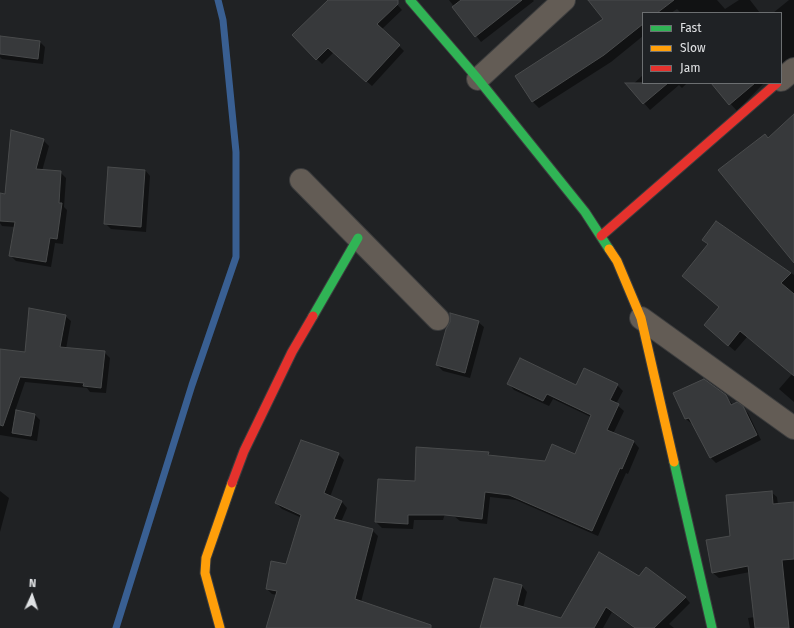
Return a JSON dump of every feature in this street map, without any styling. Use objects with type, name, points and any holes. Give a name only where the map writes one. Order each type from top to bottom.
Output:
[{"type":"street","points":[[410,0],[478,79],[585,212],[617,261],[641,318],[712,628]]},
{"type":"street","points":[[478,79],[564,0]]},
{"type":"street","points":[[782,79],[794,68]]},
{"type":"street","points":[[601,236],[776,84]]},
{"type":"street","points":[[301,180],[438,319]]},
{"type":"street","points":[[220,628],[205,573],[206,558],[244,451],[292,352],[358,238]]},
{"type":"street","points":[[641,318],[794,428]]},
{"type":"building","points":[[328,0],[398,0],[398,4],[377,24],[400,45],[366,82],[328,48],[316,60],[292,35]]},
{"type":"building","points":[[461,0],[522,0],[475,37],[452,7]]},
{"type":"building","points":[[588,0],[674,0],[658,12],[642,12],[642,25],[604,55],[532,102],[515,76],[603,19]]},
{"type":"building","points":[[0,36],[40,41],[38,59],[0,54]]},
{"type":"building","points":[[625,83],[667,84],[643,104]]},
{"type":"building","points":[[712,84],[754,84],[729,105]]},
{"type":"building","points":[[794,114],[794,263],[718,170],[765,134],[768,138]]},
{"type":"building","points":[[11,130],[44,139],[36,169],[61,171],[59,203],[62,203],[57,239],[50,238],[46,262],[9,256],[15,222],[0,221],[0,193],[5,194]]},
{"type":"building","points":[[108,167],[145,170],[141,227],[104,224]]},
{"type":"building","points":[[716,221],[791,273],[781,283],[794,294],[794,376],[740,331],[728,346],[704,325],[719,307],[682,276],[708,244],[702,240]]},
{"type":"building","points":[[29,308],[66,315],[60,347],[105,351],[101,388],[83,386],[84,383],[20,377],[3,426],[0,425],[0,349],[25,352]]},
{"type":"building","points":[[450,313],[479,321],[465,373],[436,365],[446,329],[450,322]]},
{"type":"building","points":[[520,358],[576,385],[584,368],[618,384],[610,400],[619,404],[607,430],[634,441],[622,469],[620,468],[592,531],[509,495],[485,492],[482,519],[445,515],[408,515],[408,524],[375,522],[378,479],[415,481],[416,447],[489,452],[488,455],[545,461],[552,444],[575,454],[591,415],[547,394],[543,401],[507,384]]},
{"type":"building","points":[[704,379],[726,395],[731,405],[737,402],[743,406],[757,435],[710,458],[689,418],[685,419],[673,393]]},
{"type":"building","points":[[16,410],[35,414],[31,436],[12,433]]},
{"type":"building","points":[[301,440],[339,453],[324,493],[342,501],[334,519],[373,529],[355,599],[431,625],[431,628],[266,628],[277,591],[266,589],[271,561],[286,564],[301,515],[275,503]]},
{"type":"building","points":[[772,491],[773,504],[794,502],[794,559],[782,560],[789,628],[755,628],[748,566],[712,573],[706,540],[730,536],[726,495]]},
{"type":"building","points":[[599,552],[639,576],[646,567],[686,597],[654,628],[635,628],[606,607],[594,628],[480,628],[494,578],[522,585],[517,605],[561,618]]},
{"type":"waterway","points":[[116,628],[192,385],[236,257],[236,152],[223,20],[218,0]]},
{"type":"traffic: fast","points":[[410,0],[478,79],[585,212],[609,249]]},
{"type":"traffic: fast","points":[[313,316],[358,238]]},
{"type":"traffic: fast","points":[[674,462],[712,628]]},
{"type":"traffic: slow","points":[[609,249],[617,261],[641,318],[674,462]]},
{"type":"traffic: slow","points":[[220,628],[205,573],[206,558],[232,483]]},
{"type":"traffic: jam","points":[[601,236],[776,84]]},
{"type":"traffic: jam","points":[[232,483],[244,451],[292,352],[313,316]]}]
